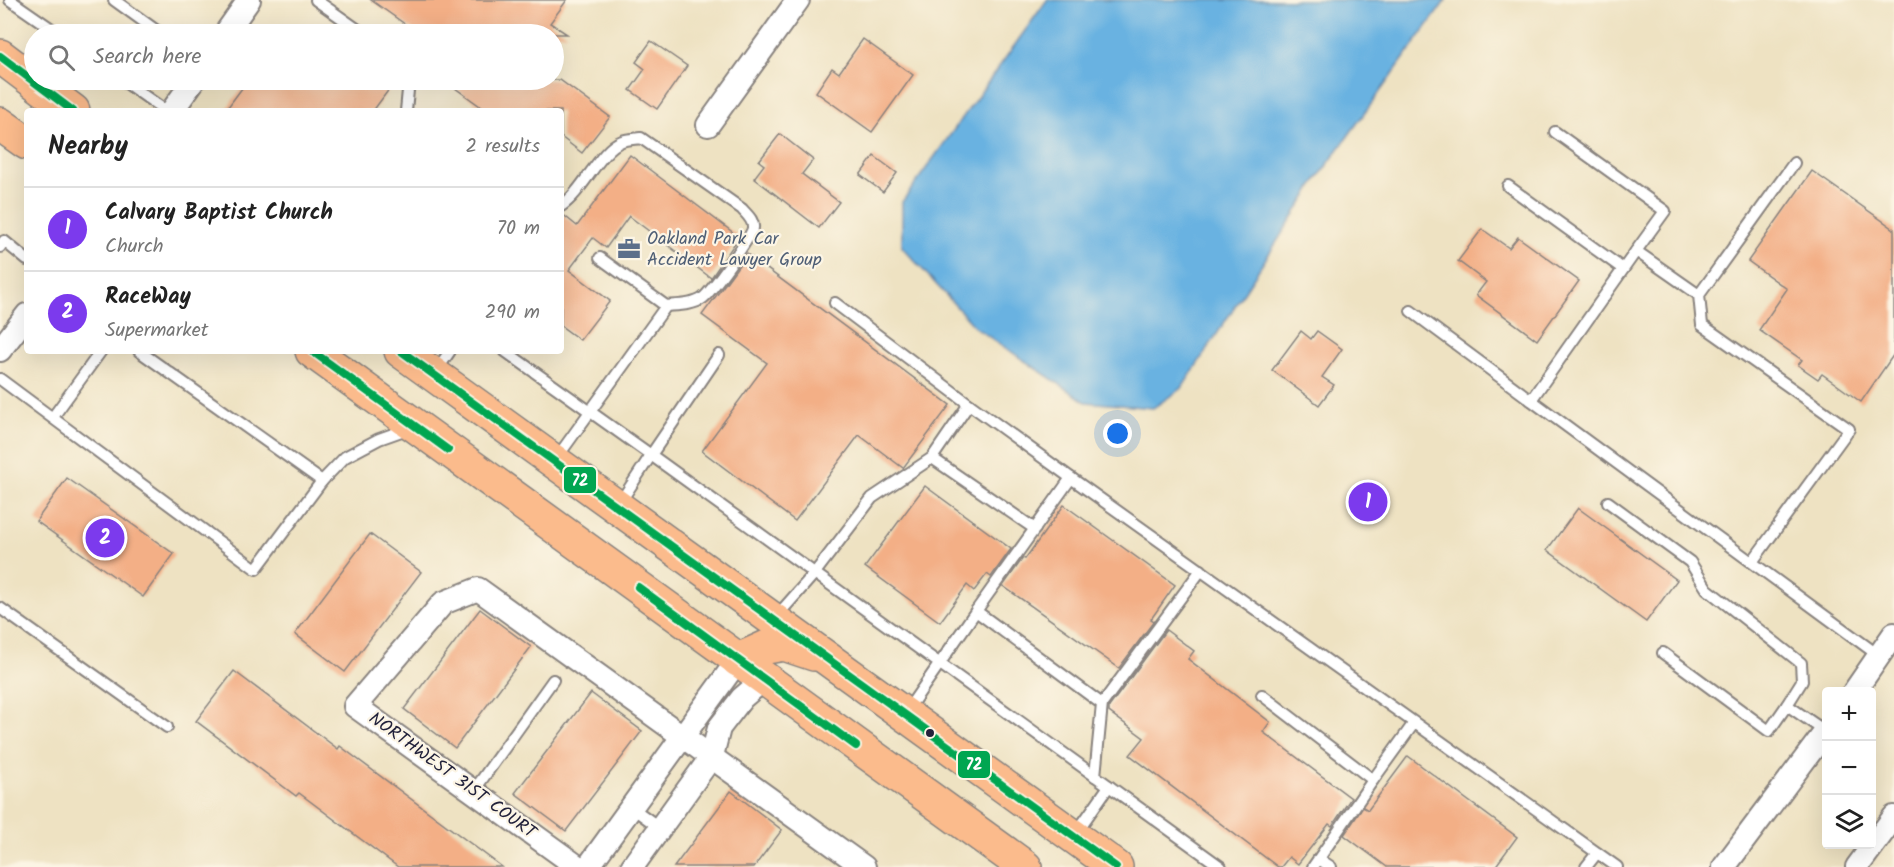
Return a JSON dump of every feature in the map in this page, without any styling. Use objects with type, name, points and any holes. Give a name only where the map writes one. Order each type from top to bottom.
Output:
[{"type":"main road","points":[[0,56],[24,74]]},
{"type":"main road","points":[[45,90],[69,108]]},
{"type":"main road","points":[[0,124],[24,142]]},
{"type":"main road","points":[[316,354],[1025,867]]},
{"type":"main road","points":[[411,354],[442,363],[554,462],[1116,867]]},
{"type":"main road","points":[[694,628],[735,636],[753,633],[774,619]]},
{"type":"main road","points":[[751,669],[767,647],[784,644],[827,659]]},
{"type":"street","points":[[232,24],[249,0]]},
{"type":"street","points":[[708,125],[798,0]]},
{"type":"street","points":[[174,108],[187,90]]},
{"type":"street","points":[[0,350],[24,319]]},
{"type":"street","name":"NORTHWEST 31ST COURT","points":[[578,867],[355,706],[442,603],[478,588],[684,737]]},
{"type":"street","points":[[1857,687],[1894,634]]},
{"type":"street","points":[[588,867],[684,737],[751,669]]},
{"type":"street","points":[[632,867],[712,756],[719,728],[742,698],[751,669]]},
{"type":"street","points":[[1725,867],[1822,736]]},
{"type":"street","points":[[684,737],[864,867]]},
{"type":"street","points":[[1857,867],[1894,817]]},
{"type":"lane","points":[[10,0],[44,24]]},
{"type":"lane","points":[[114,0],[147,24]]},
{"type":"lane","points":[[316,0],[350,24]]},
{"type":"lane","points":[[136,90],[162,108]]},
{"type":"lane","points":[[406,108],[408,90]]},
{"type":"lane","points":[[1531,400],[1665,211],[1555,132]]},
{"type":"lane","points":[[564,204],[570,200],[602,158],[621,141],[641,138],[742,209],[753,222],[753,231],[703,299],[687,304],[666,306],[600,258]]},
{"type":"lane","points":[[1752,562],[1849,429],[1702,325],[1699,296],[1794,163]]},
{"type":"lane","points":[[1508,186],[1623,270]]},
{"type":"lane","points":[[1,242],[24,258]]},
{"type":"lane","points":[[1636,251],[1699,296]]},
{"type":"lane","points":[[835,303],[1071,478],[1617,867]]},
{"type":"lane","points":[[554,462],[666,306]]},
{"type":"lane","points":[[1411,311],[1878,655]]},
{"type":"lane","points":[[53,417],[99,354]]},
{"type":"lane","points":[[143,354],[322,481]]},
{"type":"lane","points":[[509,354],[1221,867]]},
{"type":"lane","points":[[617,506],[718,355]]},
{"type":"lane","points":[[0,379],[256,569],[322,481],[345,457],[376,440],[415,426]]},
{"type":"lane","points":[[774,619],[814,574],[872,498],[933,458],[969,404]]},
{"type":"lane","points":[[933,458],[1035,529]]},
{"type":"lane","points":[[904,714],[1071,478]]},
{"type":"lane","points":[[1608,502],[1690,562],[1707,589],[1802,663],[1802,681],[1769,731],[1662,653]]},
{"type":"lane","points":[[1095,776],[1102,704],[1201,570]]},
{"type":"lane","points":[[0,608],[167,727]]},
{"type":"lane","points":[[976,611],[1102,704]]},
{"type":"lane","points":[[474,792],[552,680]]},
{"type":"lane","points":[[1262,694],[1373,780]]},
{"type":"lane","points":[[1787,705],[1822,728]]},
{"type":"lane","points":[[1331,867],[1316,863],[1414,723]]},
{"type":"lane","points":[[1074,836],[1109,786]]},
{"type":"lane","points":[[631,807],[660,828]]},
{"type":"lane","points":[[1586,867],[1597,853]]},
{"type":"water","points":[[1047,0],[1446,0],[1320,175],[1182,388],[1153,408],[1086,402],[976,328],[902,247],[902,202]]},
{"type":"building","points":[[371,0],[567,0],[550,23],[552,24],[405,24]]},
{"type":"building","points":[[863,39],[913,75],[872,132],[816,92],[832,68],[839,73]]},
{"type":"building","points":[[651,41],[687,66],[657,109],[630,90],[645,69],[636,62]]},
{"type":"building","points":[[564,83],[610,117],[582,153],[564,139],[564,108],[483,108],[458,90],[564,90]]},
{"type":"building","points":[[241,90],[389,90],[375,108],[227,108]]},
{"type":"building","points":[[780,134],[813,160],[802,174],[839,202],[819,228],[754,178],[764,165],[759,161]]},
{"type":"building","points":[[630,155],[739,237],[711,278],[629,216],[606,248],[593,238],[569,270],[610,301],[580,340],[564,328],[564,215],[577,226]]},
{"type":"building","points":[[874,156],[897,173],[883,192],[860,175]]},
{"type":"building","points":[[1812,171],[1894,229],[1894,354],[1861,402],[1822,374],[1818,379],[1798,365],[1802,360],[1759,330],[1787,289],[1748,261]]},
{"type":"building","points":[[1482,229],[1509,248],[1518,237],[1579,281],[1537,340],[1476,295],[1486,282],[1458,261]]},
{"type":"building","points":[[747,254],[950,405],[903,468],[859,435],[795,521],[702,451],[767,363],[702,315]]},
{"type":"building","points":[[1301,331],[1311,339],[1317,331],[1342,349],[1322,377],[1334,385],[1319,405],[1272,370]]},
{"type":"building","points":[[67,478],[174,554],[143,597],[36,521]]},
{"type":"building","points":[[925,486],[1011,549],[991,577],[987,574],[974,591],[967,585],[940,622],[865,567]]},
{"type":"building","points":[[1064,505],[1175,585],[1151,619],[1154,621],[1119,668],[1003,586]]},
{"type":"building","points":[[1578,508],[1677,580],[1646,622],[1547,550]]},
{"type":"building","points":[[370,534],[421,572],[345,672],[295,634]]},
{"type":"building","points":[[480,609],[531,647],[455,748],[404,709]]},
{"type":"building","points":[[1166,630],[1194,651],[1188,659],[1270,722],[1263,732],[1351,798],[1332,826],[1329,824],[1298,864],[1289,857],[1281,867],[1278,867],[1130,755],[1144,738],[1109,712],[1109,707]]},
{"type":"building","points":[[234,671],[338,749],[340,746],[502,867],[398,867],[299,793],[296,796],[196,721]]},
{"type":"building","points":[[591,693],[642,731],[566,831],[515,793]]},
{"type":"building","points":[[1408,756],[1517,837],[1495,867],[1387,867],[1344,835],[1363,807],[1368,810]]},
{"type":"building","points":[[731,791],[782,830],[754,867],[674,867]]},
{"type":"transit line","name":"72","points":[[0,56],[24,74]]},
{"type":"transit line","name":"72","points":[[45,90],[69,108]]},
{"type":"transit line","name":"72","points":[[316,354],[448,450]]},
{"type":"transit line","name":"72","points":[[405,354],[1116,867]]},
{"type":"transit line","name":"72","points":[[638,587],[856,746]]},
{"type":"place","name":"Oakland Park Car Accident Lawyer Group","points":[[629,249]]},
{"type":"place","name":"Calvary Baptist Church","points":[[1368,502]]},
{"type":"place","name":"RaceWay","points":[[105,538]]}]
